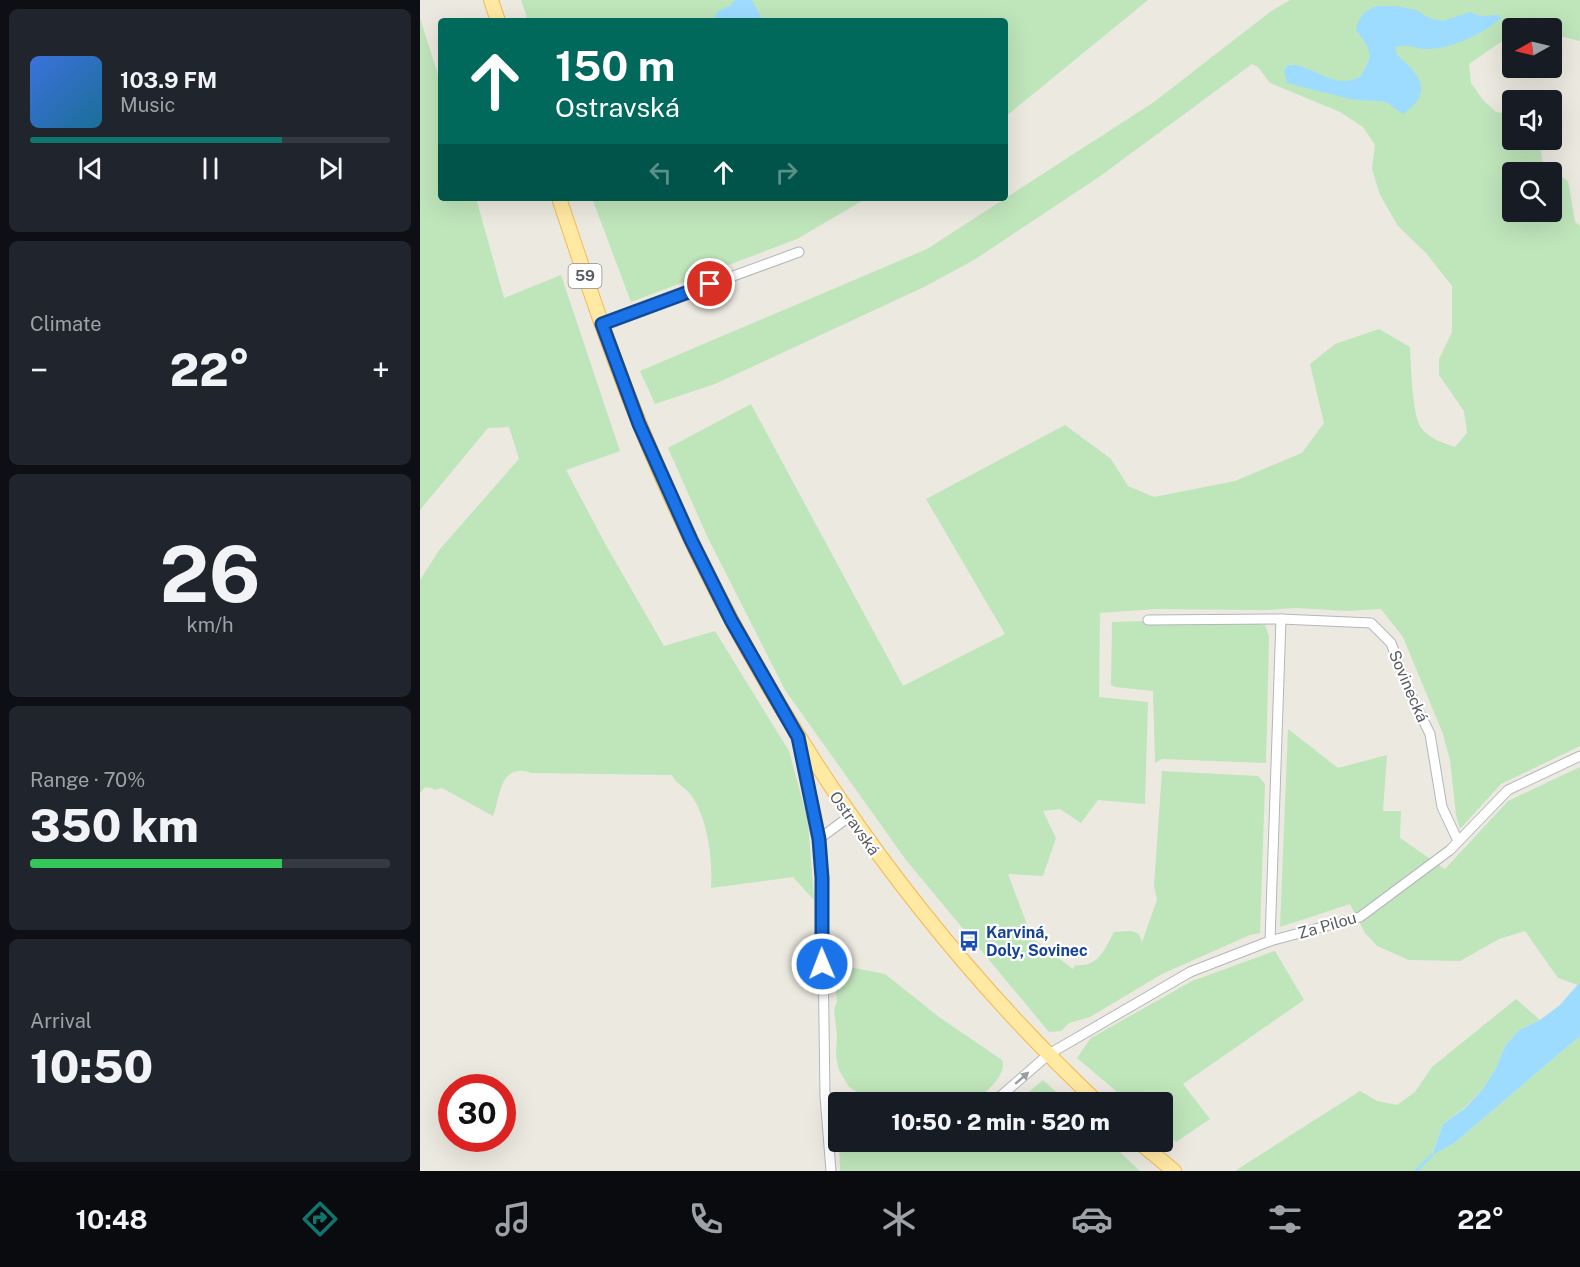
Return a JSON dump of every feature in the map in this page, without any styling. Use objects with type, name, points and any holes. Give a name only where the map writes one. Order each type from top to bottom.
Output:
[{"type":"main road","points":[[491,0],[497,18]]},
{"type":"main road","name":"Ostravská","points":[[560,201],[610,349],[664,482],[706,572],[771,692],[850,816],[924,914],[986,987],[1087,1092]]},
{"type":"main road","points":[[1151,1152],[1174,1171]]},
{"type":"street","points":[[602,324],[799,252]]},
{"type":"street","points":[[1270,941],[1281,619]]},
{"type":"street","name":"Sovinecká","points":[[1148,620],[1281,619],[1371,623],[1391,643],[1408,689],[1430,734],[1442,807],[1458,841]]},
{"type":"street","points":[[798,737],[819,839],[822,878],[825,1096],[831,1171]]},
{"type":"street","name":"Za Pilou","points":[[1049,1054],[1190,972],[1270,941],[1360,917],[1450,850],[1508,790],[1580,756]]},
{"type":"street","points":[[819,839],[850,816]]},
{"type":"street","points":[[1005,1092],[1049,1054]]},
{"type":"green space","points":[[521,0],[1148,0],[1008,115],[1008,18],[527,18]]},
{"type":"green space","points":[[1290,0],[1580,0],[1580,41],[1562,37],[1562,18],[1502,18],[1502,42],[1469,64],[1471,83],[1483,100],[1496,112],[1502,113],[1502,150],[1541,150],[1543,162],[1502,162],[1502,222],[1562,222],[1562,177],[1568,181],[1575,222],[1580,226],[1580,746],[1501,784],[1460,829],[1456,815],[1450,760],[1443,734],[1403,637],[1381,609],[1348,611],[1296,608],[1155,609],[1100,613],[1099,697],[1148,702],[1145,804],[1098,800],[1081,823],[1060,809],[1043,811],[1056,838],[1043,876],[1008,874],[1032,938],[1073,969],[1075,965],[1090,964],[1100,956],[1114,932],[1131,931],[1139,934],[1142,942],[1157,900],[1154,886],[1162,771],[1258,776],[1265,784],[1260,933],[1250,935],[1162,974],[1090,1017],[1069,1023],[1061,1031],[1049,1032],[906,860],[785,690],[707,536],[668,448],[751,404],[903,686],[1005,634],[926,499],[1065,425],[1111,459],[1128,486],[1154,497],[1235,481],[1302,453],[1324,423],[1310,364],[1335,344],[1379,329],[1410,347],[1411,376],[1417,419],[1423,430],[1440,442],[1455,447],[1467,433],[1464,411],[1439,375],[1439,359],[1452,332],[1452,286],[1426,253],[1398,226],[1380,195],[1372,169],[1375,145],[1363,127],[1340,112],[1270,83],[1258,67],[1252,64],[1099,177],[974,260],[924,287],[715,384],[655,404],[640,371],[927,249],[1001,201],[1008,201],[1008,197],[1154,102],[1270,12]]},
{"type":"green space","points":[[420,18],[438,75],[438,201],[477,201],[504,298],[561,275],[620,451],[566,470],[664,646],[715,631],[789,751],[808,821],[814,900],[793,877],[711,888],[710,853],[702,816],[691,795],[672,775],[518,771],[512,773],[503,782],[493,816],[442,788],[434,790],[425,787],[420,793],[420,580],[440,549],[519,459],[509,427],[488,428],[420,510]]},
{"type":"green space","points":[[593,201],[862,201],[797,239],[631,302]]},
{"type":"green space","points":[[1215,619],[1265,625],[1269,636],[1266,763],[1162,759],[1155,763],[1153,691],[1111,685],[1112,622]]},
{"type":"green space","points":[[1288,729],[1338,768],[1387,755],[1383,811],[1401,811],[1400,838],[1445,869],[1508,801],[1580,767],[1580,982],[1578,985],[1558,978],[1525,931],[1499,939],[1460,961],[1409,960],[1377,946],[1365,933],[1350,904],[1280,927]]},
{"type":"green space","points":[[1275,951],[1304,1000],[1183,1084],[1210,1119],[1176,1142],[1173,1139],[1173,1092],[1117,1092],[1077,1058],[1091,1038],[1192,981]]},
{"type":"green space","points":[[842,968],[885,974],[939,1017],[1002,1060],[1003,1066],[999,1077],[986,1092],[856,1092],[849,1087],[839,1070],[836,1056],[835,982]]},
{"type":"green space","points":[[1516,999],[1540,1020],[1519,1030],[1505,1046],[1496,1068],[1483,1089],[1443,1124],[1432,1154],[1453,1144],[1580,1036],[1580,1171],[1235,1171],[1360,1091],[1377,1101],[1397,1105],[1415,1092],[1432,1067]]},
{"type":"green space","points":[[1043,1080],[1056,1092],[1029,1092]]},
{"type":"green space","points":[[839,1152],[1120,1152],[1140,1171],[840,1171]]},
{"type":"water","points":[[735,0],[752,0],[761,18],[715,18],[718,11],[730,6]]},
{"type":"water","points":[[1378,6],[1397,6],[1416,10],[1429,18],[1443,21],[1470,12],[1480,16],[1499,15],[1501,18],[1477,34],[1457,43],[1428,49],[1396,47],[1396,54],[1417,76],[1421,90],[1413,106],[1403,114],[1386,102],[1350,99],[1287,83],[1284,71],[1288,65],[1306,68],[1340,81],[1360,77],[1368,63],[1369,52],[1356,30],[1363,14]]},
{"type":"water","points":[[1580,982],[1580,1036],[1453,1144],[1432,1155],[1443,1124],[1465,1108],[1483,1089],[1496,1068],[1505,1046],[1519,1030],[1540,1020],[1560,1005]]},
{"type":"waterway","points":[[1416,1171],[1432,1155]]},
{"type":"place","name":"Karviná, Doly, Sovinec","points":[[969,941]]},
{"type":"route","points":[[710,284],[602,324],[665,486],[731,620],[798,737],[819,839],[822,878],[822,964]]}]
